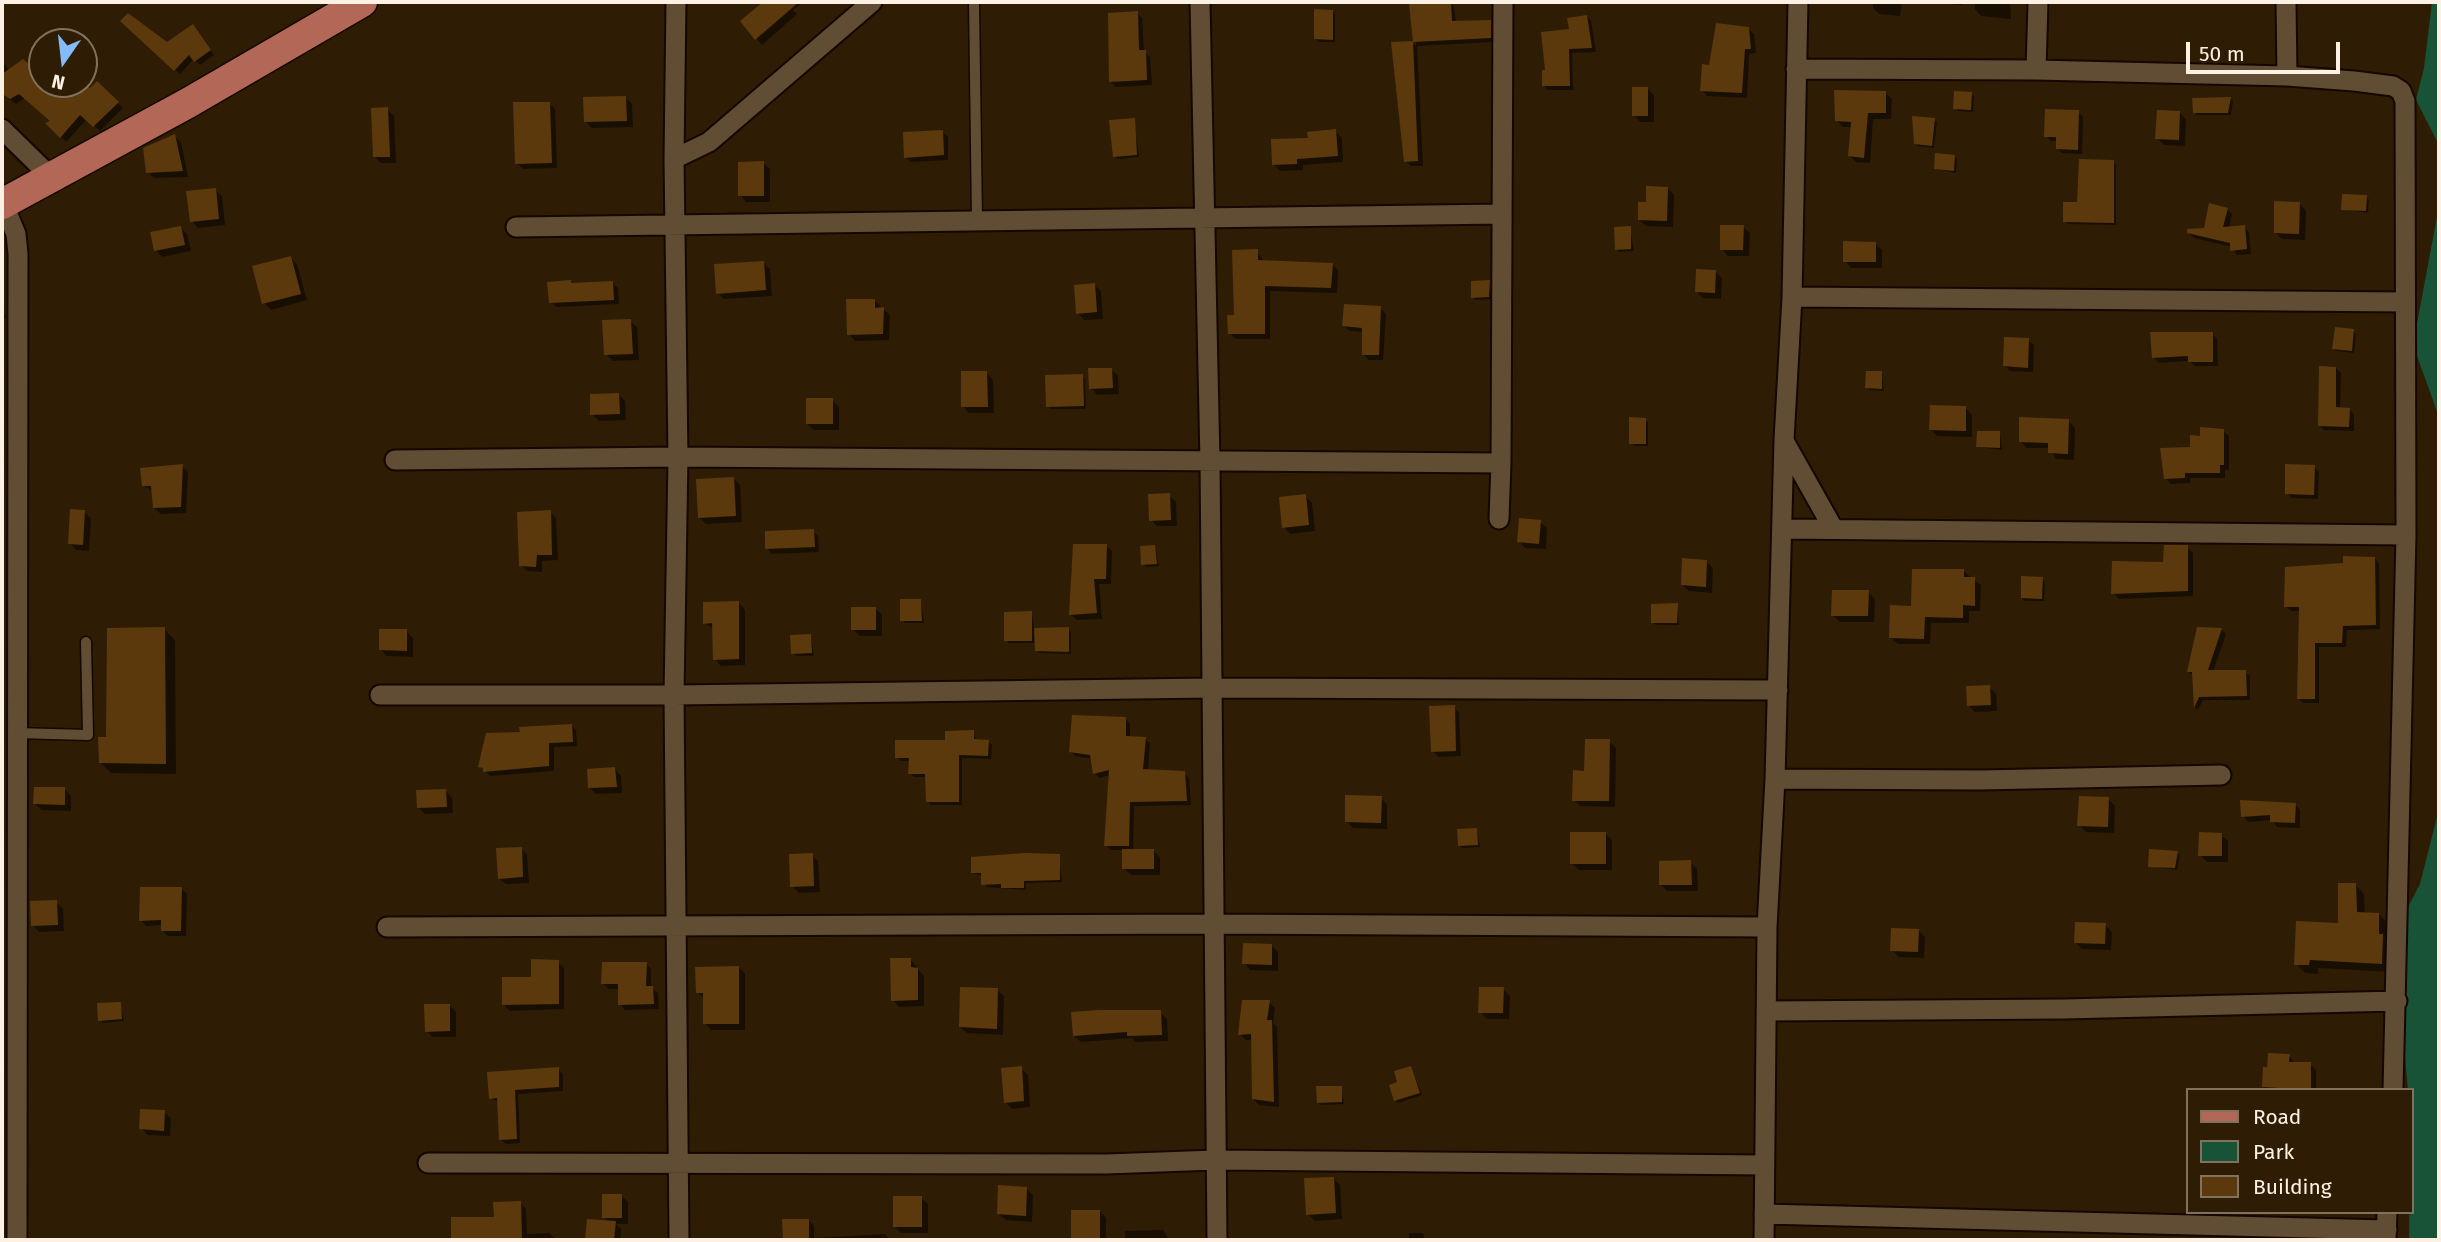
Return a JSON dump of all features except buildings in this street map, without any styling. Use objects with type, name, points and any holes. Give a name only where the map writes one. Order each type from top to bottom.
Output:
[{"type":"main road","points":[[2,204],[188,103],[362,2]]},
{"type":"street","points":[[676,2],[674,159],[678,457],[674,695],[679,1240]]},
{"type":"street","points":[[674,159],[709,142],[872,2]]},
{"type":"street","points":[[1200,2],[1202,216],[1210,461],[1217,1240]]},
{"type":"street","points":[[1499,519],[1503,2]]},
{"type":"street","points":[[1764,1240],[1768,927],[1778,690],[1784,440],[1792,297],[1798,2]]},
{"type":"street","points":[[2036,70],[2038,2]]},
{"type":"street","points":[[2286,2],[2287,76]]},
{"type":"street","points":[[1796,69],[2036,70],[2287,76],[2393,86],[2401,91],[2405,101],[2406,535],[2393,1088]]},
{"type":"street","points":[[2,129],[51,177]]},
{"type":"street","points":[[2,204],[16,234],[18,254],[17,1240]]},
{"type":"street","points":[[516,227],[1502,214]]},
{"type":"street","points":[[1792,297],[2405,302]]},
{"type":"street","points":[[1784,440],[1833,528]]},
{"type":"street","points":[[395,460],[678,457],[1501,463]]},
{"type":"street","points":[[1783,529],[2406,535]]},
{"type":"street","points":[[380,695],[674,695],[1212,688],[1778,690]]},
{"type":"street","points":[[1775,779],[1980,780],[2221,775]]},
{"type":"street","points":[[387,927],[1213,924],[1768,927]]},
{"type":"street","points":[[1766,1011],[2064,1009],[2397,1001]]},
{"type":"street","points":[[428,1163],[1106,1164],[1215,1160],[1764,1165]]},
{"type":"street","points":[[1764,1214],[2387,1228]]},
{"type":"lane","points":[[974,2],[977,220]]},
{"type":"lane","points":[[16,733],[88,735],[86,642]]},
{"type":"green space","points":[[2432,2],[2439,2],[2439,145],[2416,100],[2424,68]]},
{"type":"green space","points":[[2439,206],[2439,417],[2413,345]]},
{"type":"green space","points":[[2439,786],[2439,1240],[2409,1240],[2409,1214],[2413,1214],[2413,1088],[2408,1088],[2394,934],[2420,884],[2437,817]]}]
